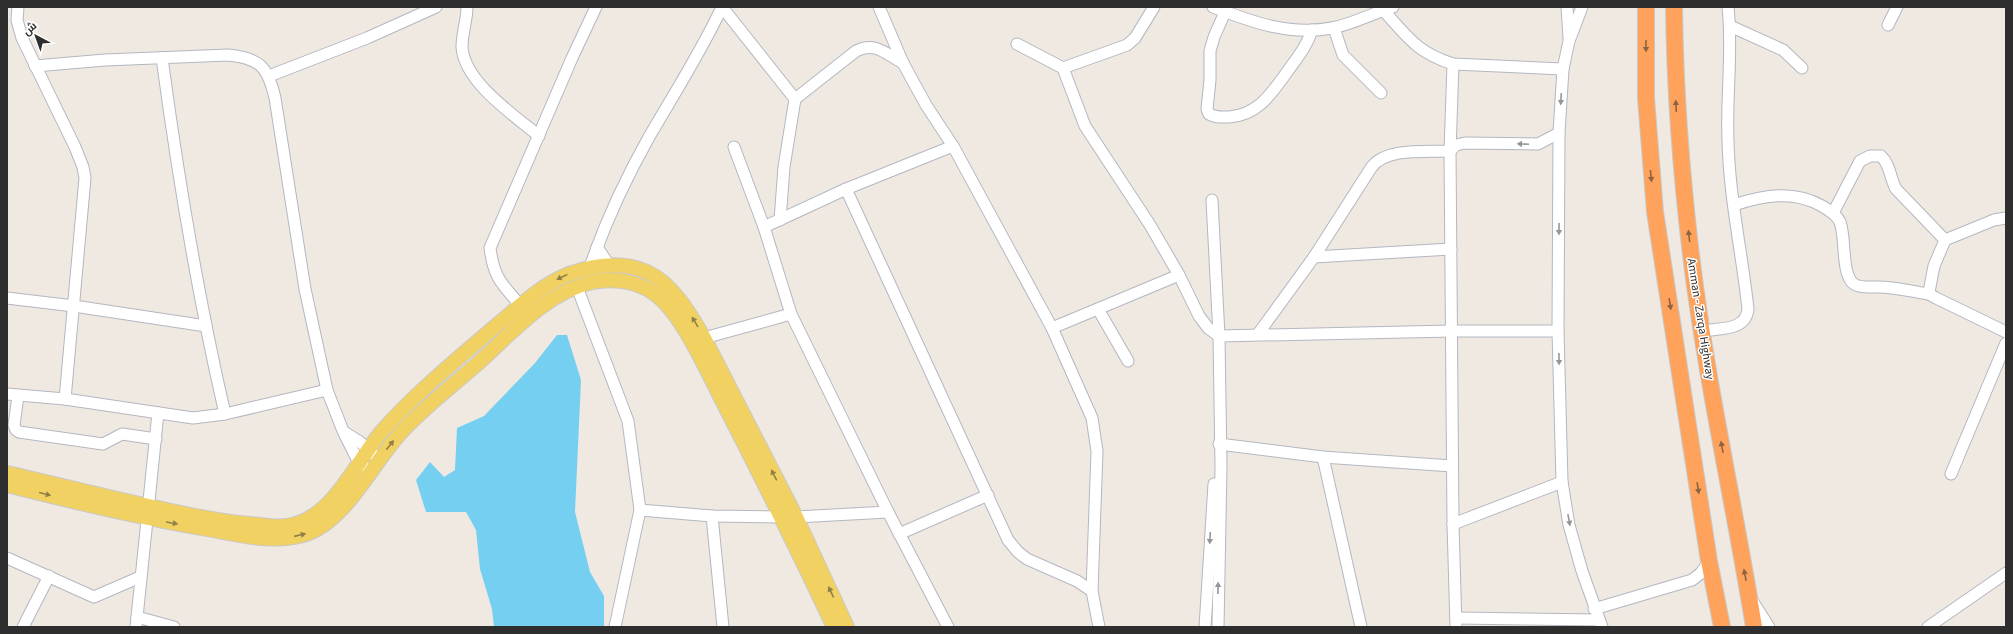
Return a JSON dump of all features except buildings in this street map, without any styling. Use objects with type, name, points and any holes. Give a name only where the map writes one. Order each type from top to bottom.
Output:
[{"type":"highway","points":[[1646,7],[1646,98],[1655,212],[1709,561],[1722,627]]},
{"type":"highway","name":"Amman - Zarqa Highway","points":[[1674,7],[1678,126],[1691,255],[1702,331],[1754,627]]},
{"type":"main road","points":[[374,455],[383,430],[426,388],[520,305],[554,282],[590,267],[609,265],[635,268],[648,272],[660,280],[687,309],[704,338],[713,368],[834,627]]},
{"type":"main road","points":[[7,485],[149,513],[248,536],[265,538],[290,537],[309,533],[330,519],[343,506],[365,467],[374,455],[538,308],[577,287],[594,282],[615,280],[634,283],[650,290],[662,300],[713,368],[796,517],[847,627]]},
{"type":"main road","points":[[7,473],[149,513]]},
{"type":"street","points":[[18,7],[18,27],[35,66],[75,147],[83,167],[85,178],[65,399]]},
{"type":"street","points":[[269,76],[367,38],[436,7]]},
{"type":"street","points":[[467,7],[462,48],[478,84],[540,136]]},
{"type":"street","points":[[520,305],[496,278],[492,267],[490,248],[540,136],[561,82],[596,7]]},
{"type":"street","points":[[590,267],[597,247],[645,144],[706,40],[722,7],[795,99]]},
{"type":"street","points":[[879,7],[903,63],[926,105],[953,146],[1052,328],[1092,418],[1097,451],[1092,591],[1099,627]]},
{"type":"street","points":[[1063,68],[1127,45],[1135,38],[1154,7]]},
{"type":"street","points":[[1213,7],[1279,28],[1296,31],[1334,28],[1388,9],[1423,51],[1453,64],[1563,69]]},
{"type":"street","points":[[1567,7],[1569,41]]},
{"type":"street","points":[[1453,64],[1450,151],[1452,466],[1456,623],[1600,623],[1594,609],[1569,525],[1562,482],[1558,331],[1559,133],[1563,69],[1569,41],[1582,7]]},
{"type":"street","points":[[1702,331],[1736,326],[1743,322],[1747,316],[1748,309],[1734,205],[1728,139],[1730,26],[1728,7]]},
{"type":"street","points":[[1888,25],[1897,7]]},
{"type":"street","points":[[1225,12],[1214,37],[1210,51],[1210,80],[1207,109],[1209,114],[1214,117],[1239,116],[1252,111],[1264,102],[1274,92],[1304,49],[1312,30]]},
{"type":"street","points":[[1730,26],[1778,47],[1793,58],[1802,68]]},
{"type":"street","points":[[1334,28],[1343,54],[1381,93]]},
{"type":"street","points":[[1016,44],[1063,68],[1085,126],[1131,193],[1178,275],[1199,316],[1208,328],[1219,336],[1452,331],[1558,331]]},
{"type":"street","points":[[780,220],[784,167],[795,99],[856,52],[865,47],[877,48],[903,63]]},
{"type":"street","points":[[35,66],[228,55],[241,56],[258,62],[269,76],[275,98],[305,289],[326,390],[343,431],[365,467]]},
{"type":"street","points":[[162,58],[171,122],[206,326],[225,414]]},
{"type":"street","points":[[1258,334],[1314,257],[1375,161],[1386,155],[1396,153],[1450,151],[1456,145],[1465,143],[1538,144],[1559,133]]},
{"type":"street","points":[[764,227],[846,189],[953,146]]},
{"type":"street","points":[[734,147],[764,227],[790,314],[899,534],[948,627]]},
{"type":"street","points":[[1833,213],[1860,161],[1870,156],[1881,156],[1886,161],[1891,180],[1896,189],[1944,240]]},
{"type":"street","points":[[846,189],[1008,540],[1026,559],[1077,581],[1092,591]]},
{"type":"street","points":[[1734,205],[1749,200],[1786,194],[1803,198],[1833,213],[1840,223],[1848,275],[1854,284],[1860,287],[1879,287],[1929,294],[2006,332]]},
{"type":"street","points":[[1212,200],[1219,336],[1219,444],[1221,466],[1218,627]]},
{"type":"street","points":[[1929,294],[1929,286],[1934,266],[1944,240],[1994,220],[2006,218]]},
{"type":"street","points":[[597,247],[609,265]]},
{"type":"street","points":[[1314,257],[1451,249]]},
{"type":"street","points":[[1052,328],[1178,275]]},
{"type":"street","points":[[577,287],[628,421],[640,510],[615,627]]},
{"type":"street","points":[[7,298],[74,306],[206,326]]},
{"type":"street","points":[[1098,309],[1128,361]]},
{"type":"street","points":[[704,338],[790,314]]},
{"type":"street","points":[[1951,474],[2006,343]]},
{"type":"street","points":[[7,394],[65,399],[193,418],[225,414],[326,390]]},
{"type":"street","points":[[18,396],[14,425],[16,430],[19,432],[103,444],[122,434],[156,439]]},
{"type":"street","points":[[158,413],[149,513],[140,577],[136,622],[174,627]]},
{"type":"street","points":[[343,431],[360,442],[374,455]]},
{"type":"street","points":[[1219,444],[1323,457],[1452,466]]},
{"type":"street","points":[[1206,627],[1215,461],[1219,444]]},
{"type":"street","points":[[1323,457],[1360,627]]},
{"type":"street","points":[[1453,524],[1562,482]]},
{"type":"street","points":[[899,534],[988,495]]},
{"type":"street","points":[[640,510],[712,516],[782,517]]},
{"type":"street","points":[[796,517],[888,512]]},
{"type":"street","points":[[712,516],[723,627]]},
{"type":"street","points":[[7,558],[94,597],[140,577]]},
{"type":"street","points":[[1692,580],[1701,574],[1709,561]]},
{"type":"street","points":[[1928,627],[2006,573]]},
{"type":"street","points":[[23,627],[49,576]]},
{"type":"street","points":[[1594,609],[1692,580],[1704,580],[1714,585]]},
{"type":"street","points":[[1749,595],[1756,609],[1769,627]]},
{"type":"water","points":[[557,335],[567,335],[581,380],[575,512],[590,572],[604,596],[604,627],[494,627],[492,609],[480,569],[476,530],[466,512],[426,512],[416,480],[430,462],[444,477],[455,470],[457,428],[484,416],[535,363]]}]
